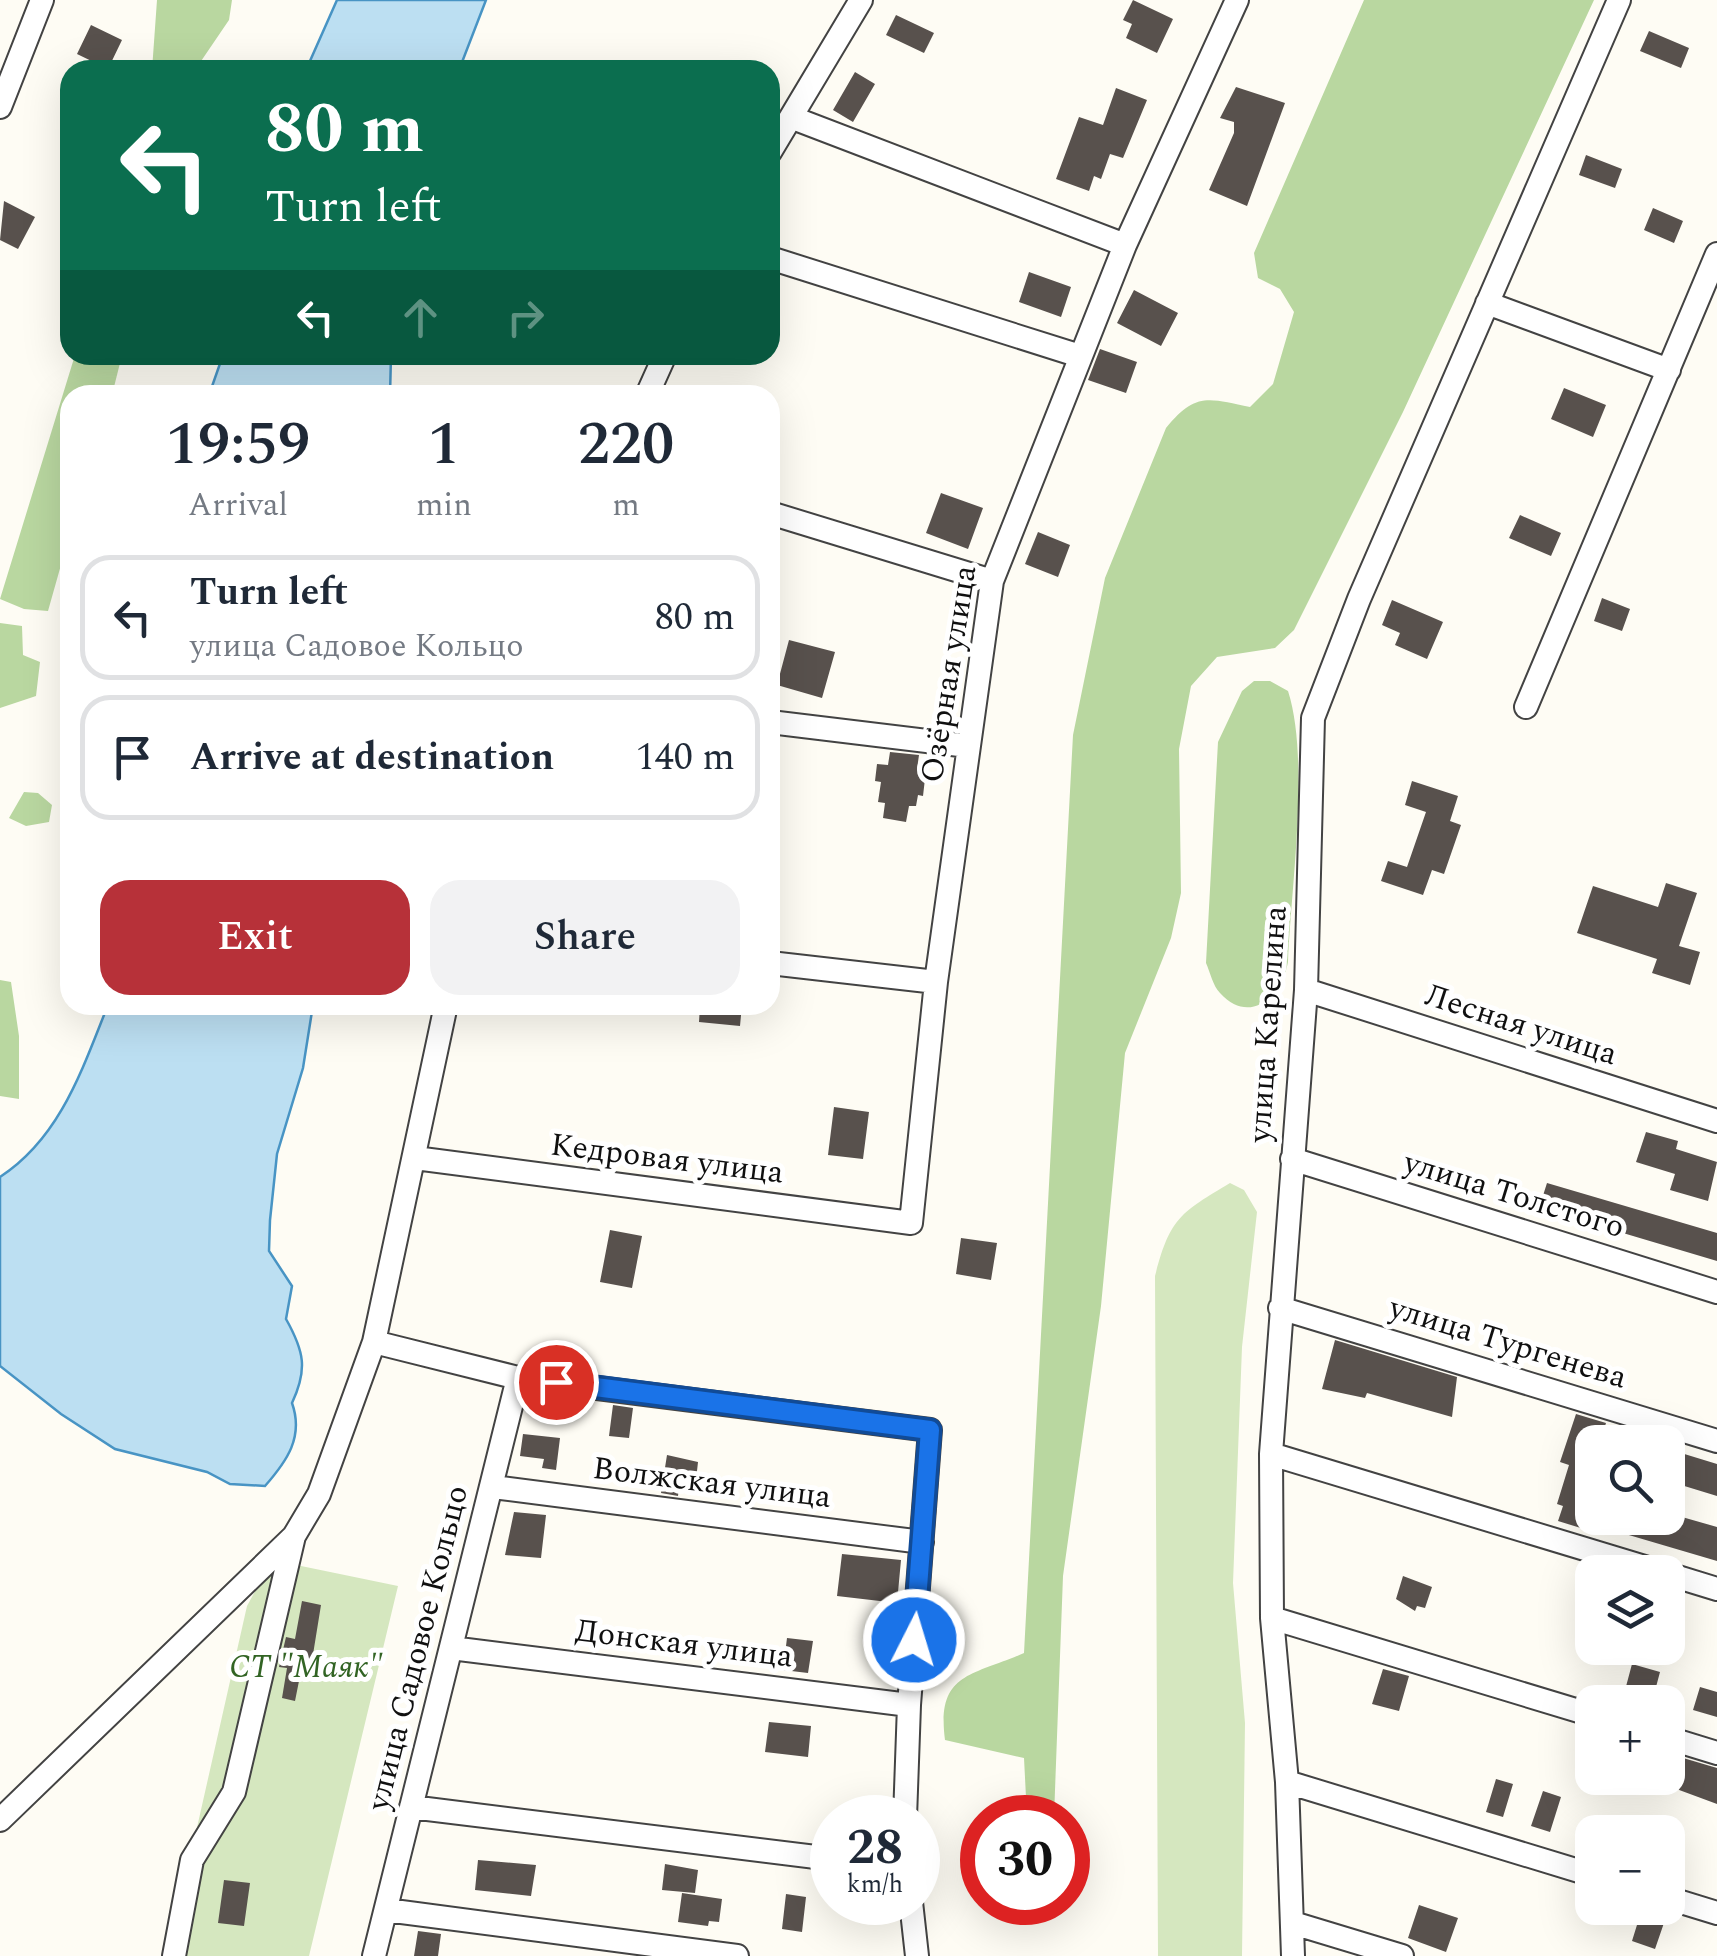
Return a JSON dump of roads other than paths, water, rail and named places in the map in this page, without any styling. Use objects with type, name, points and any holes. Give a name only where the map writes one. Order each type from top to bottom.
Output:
[{"type":"street","points":[[0,107],[42,0]]},
{"type":"street","points":[[780,137],[861,0]]},
{"type":"street","name":"Озёрная улица","points":[[911,1223],[936,982],[992,581],[1125,245],[1237,0]]},
{"type":"street","name":"улица Карелина","points":[[1293,1956],[1287,1782],[1272,1618],[1271,1454],[1306,990],[1314,718],[1358,599],[1619,0]]},
{"type":"street","points":[[793,118],[1125,245]]},
{"type":"street","points":[[1526,707],[1717,254]]},
{"type":"street","points":[[780,261],[1080,356]]},
{"type":"street","points":[[1487,303],[1669,370]]},
{"type":"street","points":[[780,516],[992,581]]},
{"type":"street","points":[[780,723],[968,746]]},
{"type":"street","points":[[780,964],[936,982]]},
{"type":"street","name":"Лесная улица","points":[[1306,990],[1717,1121]]},
{"type":"street","points":[[0,1820],[294,1536],[319,1494],[374,1342],[444,1015]]},
{"type":"street","name":"Кедровая улица","points":[[415,1158],[911,1223]]},
{"type":"street","name":"улица Толстого","points":[[1292,1160],[1717,1292]]},
{"type":"street","name":"улица Тургенева","points":[[1280,1308],[1717,1440]]},
{"type":"street","points":[[374,1342],[518,1378],[930,1430],[908,1705],[906,1795]]},
{"type":"street","name":"улица Садовое Кольцо","points":[[374,1956],[518,1378]]},
{"type":"street","points":[[1271,1454],[1602,1555]]},
{"type":"street","name":"Волжская улица","points":[[493,1487],[922,1542]]},
{"type":"street","points":[[174,1956],[192,1860],[234,1792],[294,1536]]},
{"type":"street","points":[[1685,1580],[1717,1590]]},
{"type":"street","points":[[1272,1618],[1575,1710]]},
{"type":"street","name":"Донская улица","points":[[451,1648],[908,1705]]},
{"type":"street","points":[[1685,1743],[1717,1753]]},
{"type":"street","points":[[1287,1782],[1575,1870]]},
{"type":"street","points":[[411,1807],[810,1856]]},
{"type":"street","points":[[1685,1903],[1717,1913]]},
{"type":"street","points":[[386,1910],[738,1956]]},
{"type":"street","points":[[1293,1924],[1402,1956]]},
{"type":"street","points":[[914,1925],[917,1956]]},
{"type":"water","points":[[337,0],[486,0],[463,60],[310,60]]},
{"type":"water","points":[[220,365],[391,365],[390,385],[212,385]]},
{"type":"water","points":[[104,1015],[311,1015],[303,1068],[277,1154],[269,1251],[292,1286],[286,1319],[297,1341],[302,1370],[292,1403],[295,1438],[265,1486],[230,1484],[207,1472],[115,1449],[61,1414],[0,1366],[0,1177],[39,1143],[78,1078]]},
{"type":"park label","name":"СТ \"Маяк\"","points":[[306,1667]]}]
